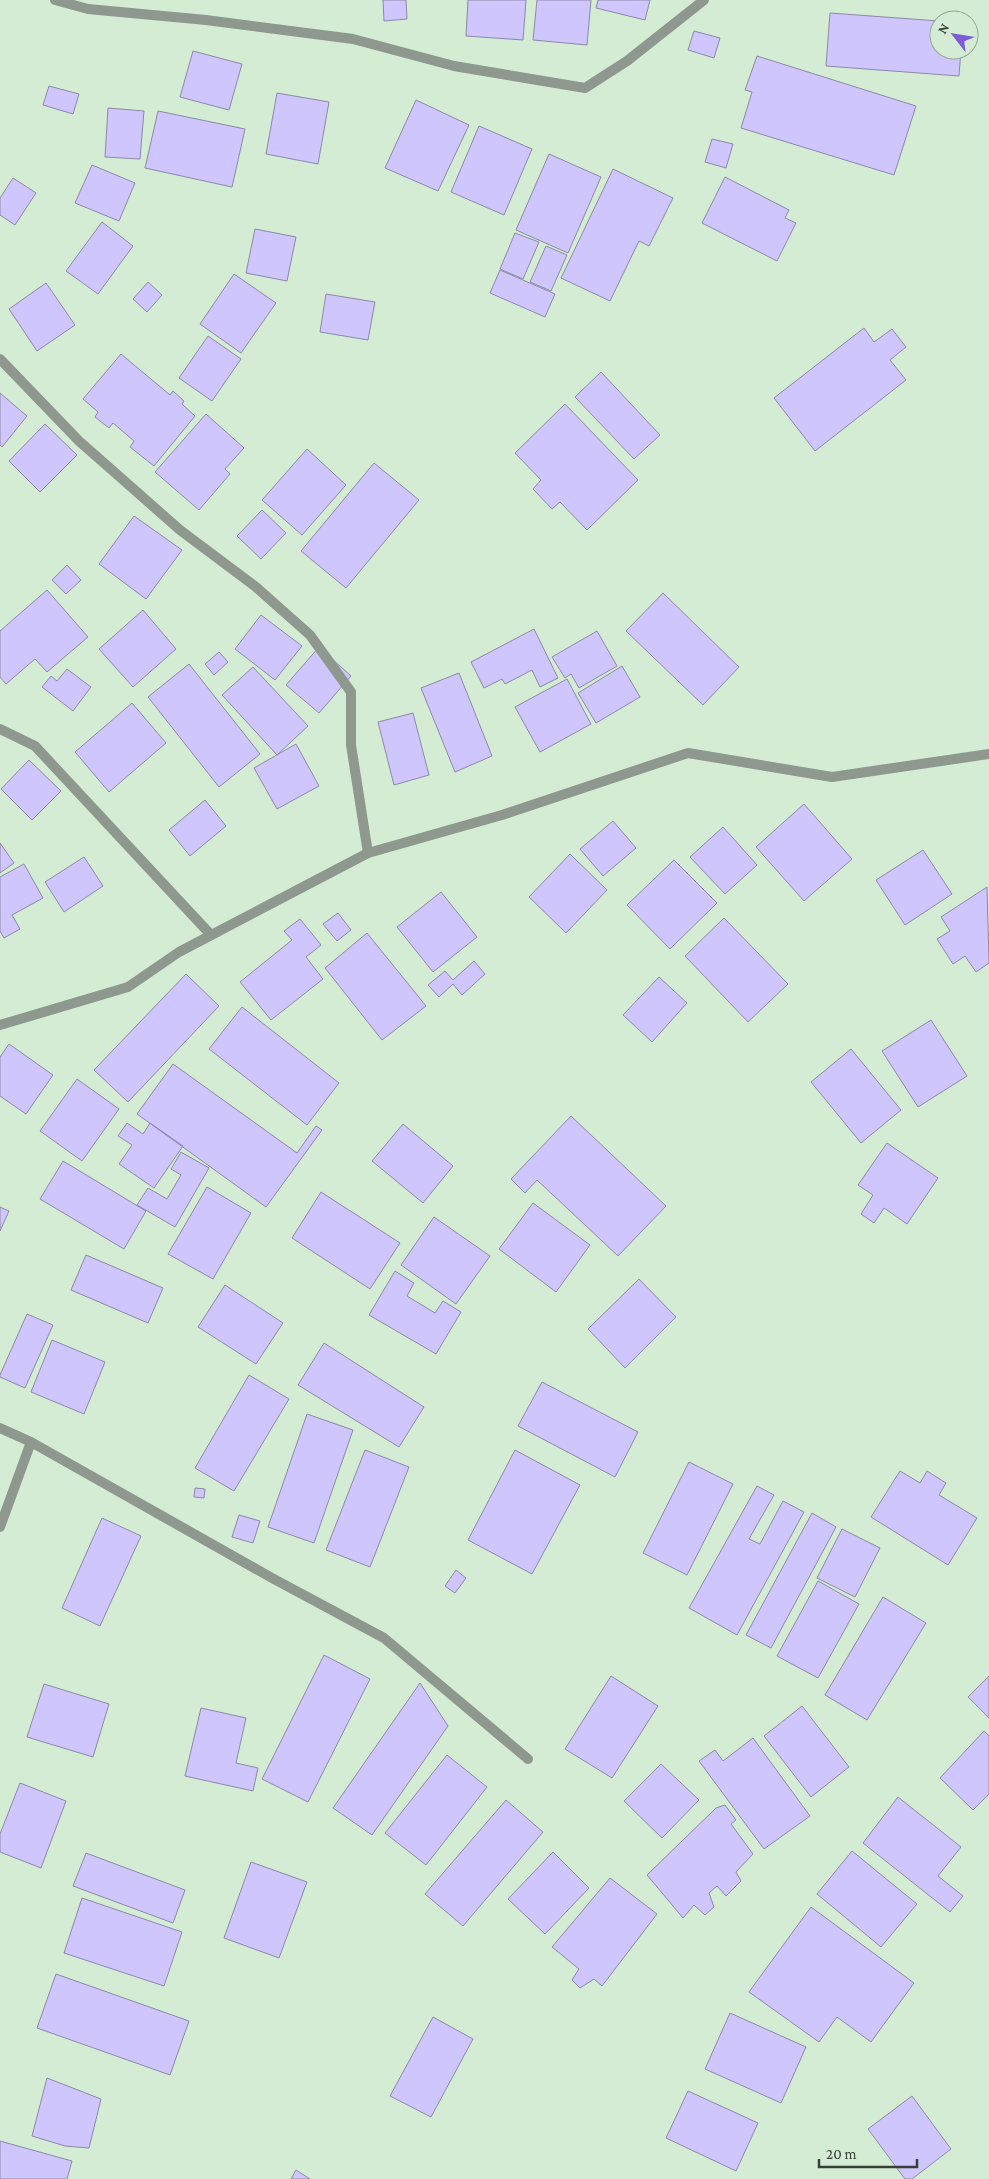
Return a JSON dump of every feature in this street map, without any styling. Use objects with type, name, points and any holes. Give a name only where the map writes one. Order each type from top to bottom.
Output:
[{"type":"street","points":[[55,0],[88,8],[206,20],[353,39],[454,66],[585,88],[627,61],[704,0]]},
{"type":"street","points":[[0,359],[87,448],[180,530],[256,587],[310,635],[351,692],[351,745],[368,853]]},
{"type":"street","points":[[0,729],[35,746],[211,935]]},
{"type":"street","points":[[0,1025],[128,986],[179,952],[368,853],[502,815],[688,753],[832,777],[989,754]]},
{"type":"street","points":[[0,1428],[31,1442],[272,1578],[384,1638],[528,1759]]},
{"type":"street","points":[[0,1527],[31,1442]]},
{"type":"building","points":[[383,0],[406,0],[407,19],[384,21]]},
{"type":"building","points":[[468,0],[526,0],[523,40],[466,36]]},
{"type":"building","points":[[537,0],[591,0],[587,45],[533,40]]},
{"type":"building","points":[[598,0],[650,0],[645,20],[596,8]]},
{"type":"building","points":[[830,13],[929,20],[929,60],[960,60],[959,76],[826,66]]},
{"type":"building","points":[[694,31],[720,38],[714,58],[688,50]]},
{"type":"building","points":[[193,51],[242,64],[229,110],[180,97]]},
{"type":"building","points":[[757,56],[916,106],[894,175],[741,128],[752,92],[745,90]]},
{"type":"building","points":[[49,86],[79,94],[73,114],[43,105]]},
{"type":"building","points":[[277,93],[329,102],[318,164],[266,154]]},
{"type":"building","points":[[416,100],[469,125],[438,191],[385,168]]},
{"type":"building","points":[[108,108],[144,111],[140,159],[105,157]]},
{"type":"building","points":[[158,111],[245,129],[232,187],[145,168]]},
{"type":"building","points":[[479,126],[532,149],[504,215],[451,192]]},
{"type":"building","points":[[712,139],[733,144],[726,168],[705,162]]},
{"type":"building","points":[[549,154],[601,177],[568,253],[516,230]]},
{"type":"building","points":[[92,165],[135,183],[119,221],[75,203]]},
{"type":"building","points":[[613,169],[673,198],[649,246],[639,241],[610,301],[561,278]]},
{"type":"building","points":[[725,177],[789,210],[785,218],[796,223],[777,261],[702,223]]},
{"type":"building","points":[[13,178],[36,193],[15,225],[0,215],[0,198]]},
{"type":"building","points":[[102,222],[133,246],[98,294],[66,271]]},
{"type":"building","points":[[255,229],[296,237],[287,281],[246,273]]},
{"type":"building","points":[[515,233],[539,242],[523,279],[500,269]]},
{"type":"building","points":[[546,246],[567,255],[551,291],[530,282]]},
{"type":"building","points":[[500,270],[555,294],[545,317],[490,293]]},
{"type":"building","points":[[234,274],[276,303],[241,353],[200,324]]},
{"type":"building","points":[[148,282],[162,295],[147,312],[133,299]]},
{"type":"building","points":[[46,283],[75,325],[37,351],[9,309]]},
{"type":"building","points":[[326,294],[375,302],[368,340],[320,332]]},
{"type":"building","points":[[864,328],[874,342],[892,329],[906,347],[890,360],[906,380],[815,451],[774,398]]},
{"type":"building","points":[[208,336],[241,359],[212,401],[179,378]]},
{"type":"building","points":[[121,354],[170,395],[173,391],[184,401],[182,404],[195,416],[154,466],[130,447],[134,441],[113,423],[109,428],[95,417],[98,412],[83,399]]},
{"type":"building","points":[[601,372],[660,435],[634,459],[575,397]]},
{"type":"building","points":[[0,393],[27,416],[2,447],[0,445]]},
{"type":"building","points":[[565,404],[638,480],[587,530],[560,502],[552,509],[533,489],[541,480],[515,453]]},
{"type":"building","points":[[206,414],[244,448],[225,469],[230,474],[199,510],[155,472]]},
{"type":"building","points":[[45,424],[77,455],[40,492],[9,461]]},
{"type":"building","points":[[307,449],[346,485],[302,535],[262,500]]},
{"type":"building","points":[[374,463],[419,500],[346,588],[301,551]]},
{"type":"building","points":[[262,510],[286,533],[261,559],[237,536]]},
{"type":"building","points":[[134,516],[182,550],[146,599],[99,564]]},
{"type":"building","points":[[67,565],[81,580],[66,594],[52,580]]},
{"type":"building","points":[[47,590],[88,637],[47,672],[35,659],[6,684],[0,677],[0,631]]},
{"type":"building","points":[[663,593],[739,667],[703,705],[626,631]]},
{"type":"building","points":[[143,610],[176,649],[133,687],[99,649]]},
{"type":"building","points":[[261,615],[302,646],[275,680],[235,649]]},
{"type":"building","points":[[534,629],[558,678],[540,687],[532,670],[505,684],[502,679],[484,688],[471,662]]},
{"type":"building","points":[[597,631],[617,666],[579,688],[571,674],[565,678],[552,657]]},
{"type":"building","points":[[319,647],[351,676],[319,713],[286,685]]},
{"type":"building","points":[[219,652],[228,662],[214,675],[205,664]]},
{"type":"building","points":[[189,664],[260,754],[219,787],[148,697]]},
{"type":"building","points":[[622,666],[640,697],[596,723],[578,693]]},
{"type":"building","points":[[253,667],[308,726],[277,755],[222,695]]},
{"type":"building","points":[[67,669],[91,687],[73,711],[42,687],[51,676],[57,681]]},
{"type":"building","points":[[459,673],[492,756],[455,772],[421,688]]},
{"type":"building","points":[[567,679],[591,724],[540,752],[515,707]]},
{"type":"building","points":[[132,703],[166,743],[109,792],[75,752]]},
{"type":"building","points":[[413,713],[429,775],[394,785],[378,722]]},
{"type":"building","points":[[296,744],[319,786],[277,809],[254,768]]},
{"type":"building","points":[[29,760],[61,791],[32,820],[1,789]]},
{"type":"building","points":[[205,800],[226,826],[190,856],[169,830]]},
{"type":"building","points":[[804,804],[852,859],[804,901],[756,847]]},
{"type":"building","points":[[613,821],[636,848],[603,876],[580,849]]},
{"type":"building","points":[[723,827],[757,865],[725,894],[690,857]]},
{"type":"building","points":[[0,843],[14,863],[0,873]]},
{"type":"building","points":[[923,850],[952,894],[905,925],[876,880]]},
{"type":"building","points":[[570,854],[607,890],[566,933],[529,897]]},
{"type":"building","points":[[84,857],[103,886],[64,912],[45,882]]},
{"type":"building","points":[[674,860],[717,903],[670,949],[627,905]]},
{"type":"building","points":[[24,864],[43,898],[12,915],[20,929],[4,938],[0,931],[0,877]]},
{"type":"building","points":[[987,887],[989,963],[976,972],[965,956],[953,964],[937,939],[950,931],[941,917]]},
{"type":"building","points":[[441,892],[477,937],[433,972],[397,927]]},
{"type":"building","points":[[338,913],[351,930],[337,941],[323,924]]},
{"type":"building","points":[[724,918],[788,984],[748,1022],[685,956]]},
{"type":"building","points":[[300,919],[321,945],[306,957],[323,979],[271,1020],[240,982],[292,940],[284,931]]},
{"type":"building","points":[[367,933],[426,1006],[382,1040],[325,968]]},
{"type":"building","points":[[474,961],[485,974],[462,995],[453,984],[439,997],[428,985],[445,971],[453,980]]},
{"type":"building","points":[[186,974],[219,1006],[128,1102],[94,1070]]},
{"type":"building","points":[[659,977],[687,1003],[652,1042],[623,1015]]},
{"type":"building","points":[[242,1007],[339,1083],[307,1125],[209,1049]]},
{"type":"building","points":[[931,1020],[967,1076],[918,1107],[882,1051]]},
{"type":"building","points":[[9,1044],[53,1075],[26,1114],[0,1096],[0,1057]]},
{"type":"building","points":[[851,1049],[901,1110],[861,1143],[811,1082]]},
{"type":"building","points":[[173,1064],[297,1153],[316,1126],[322,1130],[266,1207],[137,1114]]},
{"type":"building","points":[[77,1079],[119,1109],[82,1161],[40,1131]]},
{"type":"building","points":[[571,1116],[666,1206],[618,1256],[537,1180],[525,1193],[511,1179]]},
{"type":"building","points":[[127,1123],[143,1134],[150,1123],[183,1146],[154,1188],[119,1164],[132,1145],[118,1136]]},
{"type":"building","points":[[403,1124],[453,1166],[423,1203],[372,1161]]},
{"type":"building","points":[[887,1143],[938,1178],[907,1224],[884,1208],[874,1223],[861,1214],[873,1195],[858,1185]]},
{"type":"building","points":[[181,1152],[209,1168],[175,1227],[137,1205],[148,1188],[167,1199],[181,1175],[171,1169]]},
{"type":"building","points":[[63,1161],[146,1211],[124,1249],[40,1199]]},
{"type":"building","points":[[207,1187],[251,1213],[213,1279],[168,1254]]},
{"type":"building","points":[[321,1192],[400,1243],[370,1289],[292,1238]]},
{"type":"building","points":[[533,1203],[590,1245],[556,1292],[499,1249]]},
{"type":"building","points":[[0,1207],[9,1211],[0,1231]]},
{"type":"building","points":[[434,1217],[490,1256],[456,1304],[401,1265]]},
{"type":"building","points":[[86,1255],[163,1288],[148,1323],[71,1290]]},
{"type":"building","points":[[395,1271],[414,1283],[407,1296],[435,1313],[443,1301],[461,1312],[436,1354],[369,1315]]},
{"type":"building","points":[[639,1279],[676,1317],[625,1368],[588,1329]]},
{"type":"building","points":[[225,1285],[283,1323],[256,1364],[198,1327]]},
{"type":"building","points":[[27,1314],[53,1325],[25,1388],[0,1377],[0,1375]]},
{"type":"building","points":[[52,1340],[105,1362],[84,1414],[31,1392]]},
{"type":"building","points":[[324,1343],[424,1407],[399,1447],[298,1385]]},
{"type":"building","points":[[249,1375],[289,1399],[234,1491],[195,1468]]},
{"type":"building","points":[[542,1382],[638,1432],[615,1477],[518,1426]]},
{"type":"building","points":[[307,1414],[353,1430],[314,1543],[268,1527]]},
{"type":"building","points":[[365,1450],[409,1467],[370,1567],[326,1550]]},
{"type":"building","points":[[515,1450],[580,1485],[532,1574],[468,1540]]},
{"type":"building","points":[[689,1462],[733,1484],[687,1575],[643,1553]]},
{"type":"building","points":[[900,1471],[920,1483],[927,1471],[946,1483],[939,1495],[977,1518],[948,1565],[871,1517]]},
{"type":"building","points":[[757,1486],[774,1495],[749,1539],[760,1544],[783,1501],[804,1512],[737,1635],[689,1608]]},
{"type":"building","points":[[195,1488],[205,1489],[204,1498],[194,1497]]},
{"type":"building","points":[[812,1513],[836,1527],[771,1648],[746,1635]]},
{"type":"building","points":[[239,1515],[260,1521],[253,1543],[232,1537]]},
{"type":"building","points":[[102,1518],[141,1536],[100,1626],[62,1608]]},
{"type":"building","points":[[842,1529],[880,1548],[855,1597],[817,1578]]},
{"type":"building","points":[[456,1570],[466,1578],[455,1593],[445,1586]]},
{"type":"building","points":[[818,1581],[859,1604],[818,1678],[777,1656]]},
{"type":"building","points":[[883,1597],[926,1623],[867,1720],[825,1695]]},
{"type":"building","points":[[324,1655],[370,1679],[308,1802],[262,1779]]},
{"type":"building","points":[[611,1676],[658,1706],[612,1778],[565,1749]]},
{"type":"building","points":[[989,1676],[989,1718],[968,1697]]},
{"type":"building","points":[[420,1683],[448,1726],[372,1835],[333,1808]]},
{"type":"building","points":[[44,1684],[109,1704],[93,1757],[27,1737]]},
{"type":"building","points":[[802,1706],[849,1767],[811,1797],[764,1736]]},
{"type":"building","points":[[201,1708],[246,1718],[236,1763],[258,1768],[253,1791],[185,1776]]},
{"type":"building","points":[[984,1731],[989,1736],[989,1794],[973,1810],[940,1778]]},
{"type":"building","points":[[753,1738],[810,1816],[764,1849],[699,1761],[715,1750],[723,1761]]},
{"type":"building","points":[[447,1755],[487,1787],[426,1865],[385,1833]]},
{"type":"building","points":[[661,1764],[699,1800],[662,1838],[624,1801]]},
{"type":"building","points":[[20,1783],[66,1801],[41,1868],[0,1852],[0,1834]]},
{"type":"building","points":[[898,1797],[961,1847],[938,1876],[963,1896],[950,1912],[863,1843]]},
{"type":"building","points":[[506,1800],[543,1832],[463,1926],[425,1894]]},
{"type":"building","points":[[725,1805],[736,1820],[731,1824],[753,1854],[736,1872],[741,1881],[726,1896],[717,1886],[709,1893],[714,1907],[705,1915],[694,1905],[683,1918],[647,1875],[716,1808]]},
{"type":"building","points":[[852,1851],[917,1904],[881,1947],[817,1894]]},
{"type":"building","points":[[553,1852],[589,1888],[545,1934],[508,1899]]},
{"type":"building","points":[[86,1853],[185,1890],[173,1923],[73,1886]]},
{"type":"building","points":[[251,1862],[307,1882],[279,1958],[224,1938]]},
{"type":"building","points":[[610,1878],[657,1914],[602,1986],[594,1979],[580,1988],[572,1980],[579,1969],[552,1947]]},
{"type":"building","points":[[82,1898],[182,1932],[164,1986],[64,1953]]},
{"type":"building","points":[[811,1907],[914,1983],[871,2042],[837,2017],[819,2042],[749,1992]]},
{"type":"building","points":[[56,1974],[189,2021],[170,2075],[37,2028]]},
{"type":"building","points":[[730,2013],[806,2047],[781,2103],[705,2069]]},
{"type":"building","points":[[433,2017],[473,2039],[431,2117],[390,2096]]},
{"type":"building","points":[[47,2078],[101,2099],[89,2148],[65,2146],[32,2136]]},
{"type":"building","points":[[688,2091],[758,2123],[736,2171],[666,2138]]},
{"type":"building","points":[[912,2096],[951,2149],[912,2179],[905,2179],[868,2129]]},
{"type":"building","points":[[0,2141],[72,2161],[67,2179],[0,2179]]},
{"type":"building","points":[[296,2170],[310,2179],[291,2179]]}]
